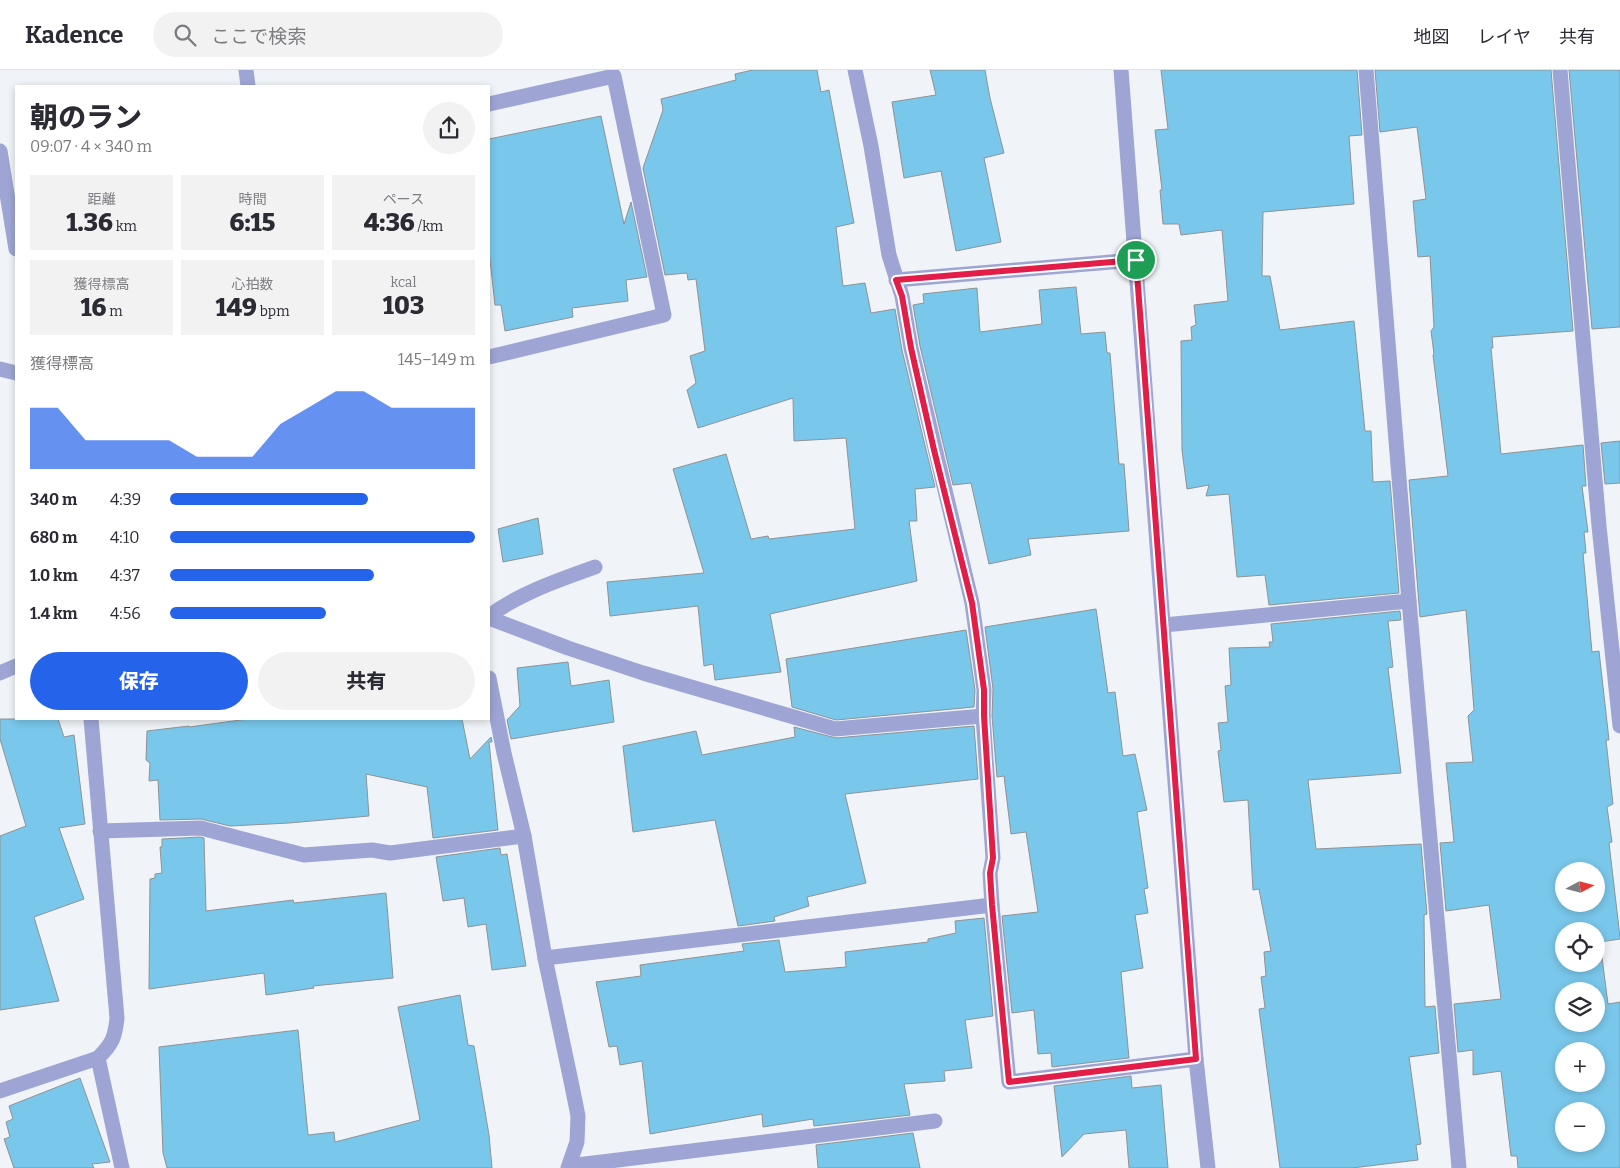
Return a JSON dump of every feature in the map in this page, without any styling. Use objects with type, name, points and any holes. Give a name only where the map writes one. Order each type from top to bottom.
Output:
[{"type":"street","points":[[246,70],[248,85]]},
{"type":"street","points":[[855,70],[889,255],[902,296],[911,348],[934,450],[972,603],[984,690],[993,858],[990,873],[992,905],[1009,1082],[1196,1059]]},
{"type":"street","points":[[1121,70],[1196,1059],[1208,1168]]},
{"type":"street","points":[[1366,70],[1409,601],[1459,1168]]},
{"type":"street","points":[[1560,70],[1599,526],[1620,726]]},
{"type":"street","points":[[490,104],[614,76],[664,315],[490,357]]},
{"type":"street","points":[[0,151],[15,243]]},
{"type":"street","points":[[896,280],[1136,260]]},
{"type":"street","points":[[0,369],[15,373]]},
{"type":"street","points":[[490,616],[500,607],[546,585],[595,567]]},
{"type":"street","points":[[1164,625],[1409,601]]},
{"type":"street","points":[[490,617],[568,648],[634,670],[835,729],[984,716]]},
{"type":"street","points":[[0,673],[15,666]]},
{"type":"street","points":[[490,683],[504,753],[524,836],[545,958],[578,1116],[577,1142],[569,1167],[935,1121]]},
{"type":"street","points":[[0,1091],[98,1058],[107,1048],[115,1034],[117,1018],[91,720]]},
{"type":"street","points":[[100,831],[201,828],[304,855],[372,850],[390,853],[524,836]]},
{"type":"street","points":[[545,958],[992,905]]},
{"type":"street","points":[[98,1058],[122,1168]]},
{"type":"building","points":[[753,70],[817,70],[821,92],[829,90],[854,223],[836,227],[843,286],[865,283],[871,313],[895,309],[902,350],[935,487],[915,489],[917,521],[909,521],[917,581],[770,614],[781,672],[715,680],[713,664],[704,666],[698,606],[610,616],[607,582],[704,573],[673,469],[726,454],[751,539],[768,536],[769,539],[855,529],[846,438],[794,441],[793,398],[698,428],[687,390],[696,383],[690,356],[705,351],[696,279],[688,280],[687,273],[665,275],[643,168],[663,110],[661,99],[736,80],[735,74]]},
{"type":"building","points":[[930,70],[985,70],[1004,153],[984,158],[1001,242],[956,251],[941,171],[904,178],[892,102],[936,95]]},
{"type":"building","points":[[1161,70],[1357,70],[1362,135],[1349,136],[1354,204],[1263,212],[1262,276],[1270,276],[1280,330],[1354,321],[1365,431],[1371,431],[1373,482],[1390,481],[1399,593],[1269,605],[1265,575],[1237,577],[1229,494],[1206,496],[1209,485],[1187,489],[1182,450],[1181,341],[1192,340],[1191,327],[1196,325],[1194,305],[1228,301],[1222,230],[1181,235],[1179,224],[1163,224],[1160,190],[1162,190],[1155,130],[1168,129]]},
{"type":"building","points":[[1375,70],[1551,70],[1573,331],[1492,337],[1493,348],[1491,348],[1501,454],[1583,445],[1586,486],[1582,486],[1588,532],[1584,532],[1586,553],[1583,553],[1592,652],[1599,651],[1609,740],[1606,740],[1613,804],[1607,807],[1612,842],[1609,843],[1620,939],[1605,941],[1605,922],[1555,922],[1555,972],[1604,972],[1608,1004],[1620,1002],[1620,1168],[1518,1168],[1517,1156],[1511,1156],[1501,1071],[1473,1075],[1473,1050],[1458,1052],[1454,1004],[1501,999],[1489,905],[1446,911],[1440,843],[1454,842],[1446,763],[1473,762],[1468,716],[1474,710],[1466,610],[1420,617],[1409,480],[1448,476],[1431,331],[1434,327],[1430,256],[1418,257],[1413,201],[1426,199],[1417,127],[1380,132]]},
{"type":"building","points":[[1569,70],[1620,70],[1620,327],[1592,329]]},
{"type":"building","points":[[601,116],[624,224],[631,202],[647,277],[626,280],[628,301],[572,308],[573,317],[505,331],[501,305],[495,305],[490,260],[490,139]]},
{"type":"building","points":[[1076,287],[1081,334],[1105,332],[1107,353],[1110,353],[1119,464],[1124,464],[1129,531],[1028,539],[1031,555],[989,564],[971,483],[953,485],[920,346],[913,305],[924,303],[923,294],[977,288],[980,332],[1042,324],[1039,290]]},
{"type":"building","points":[[1620,441],[1620,483],[1605,484],[1601,443]]},
{"type":"building","points":[[538,518],[543,554],[503,562],[498,529]]},
{"type":"building","points":[[1096,609],[1108,693],[1115,692],[1123,756],[1135,754],[1147,810],[1137,812],[1148,888],[1144,889],[1148,913],[1135,915],[1143,968],[1121,972],[1129,1058],[1052,1067],[1051,1053],[1038,1054],[1034,1010],[1012,1013],[1002,916],[1038,912],[1026,832],[1011,834],[1004,776],[997,777],[992,716],[993,689],[985,627]]},
{"type":"building","points":[[1400,611],[1401,620],[1388,621],[1393,667],[1388,668],[1401,773],[1308,780],[1316,849],[1421,844],[1427,914],[1424,915],[1425,1007],[1435,1006],[1439,1053],[1409,1057],[1421,1144],[1416,1145],[1418,1160],[1352,1168],[1280,1168],[1259,1009],[1265,1008],[1261,977],[1266,976],[1264,952],[1271,951],[1259,889],[1253,890],[1248,800],[1224,802],[1218,751],[1221,750],[1218,723],[1228,722],[1225,686],[1231,685],[1229,648],[1270,647],[1269,642],[1273,642],[1271,624]]},
{"type":"building","points":[[966,630],[975,690],[974,707],[836,720],[792,707],[786,659]]},
{"type":"building","points":[[568,662],[571,686],[609,680],[614,722],[511,739],[507,720],[520,706],[517,668]]},
{"type":"building","points":[[0,719],[58,720],[64,737],[74,735],[85,824],[59,828],[84,899],[34,917],[59,1001],[0,1010],[0,836],[26,826],[0,739]]},
{"type":"building","points":[[241,720],[462,720],[470,759],[491,737],[492,742],[489,742],[498,830],[433,838],[427,787],[366,774],[369,816],[230,826],[201,819],[160,820],[158,780],[149,781],[150,763],[146,760],[147,731]]},
{"type":"building","points":[[974,726],[978,779],[845,794],[866,883],[807,897],[809,906],[774,917],[775,921],[738,926],[715,820],[633,832],[623,746],[696,731],[702,755],[795,737],[794,727],[836,738]]},
{"type":"building","points":[[204,838],[206,911],[293,900],[294,903],[386,893],[393,978],[313,986],[314,988],[266,995],[264,973],[149,989],[150,879],[155,878],[155,874],[162,873],[160,847],[162,847],[162,839]]},
{"type":"building","points":[[500,848],[501,855],[507,854],[526,966],[492,970],[486,924],[468,927],[464,898],[443,901],[436,857]]},
{"type":"building","points":[[984,918],[993,1016],[965,1020],[972,1068],[944,1071],[945,1081],[904,1084],[910,1115],[814,1126],[813,1119],[763,1127],[762,1114],[650,1134],[642,1061],[620,1065],[617,1046],[609,1047],[596,982],[641,976],[640,965],[744,951],[742,944],[779,940],[785,972],[846,967],[845,952],[928,942],[928,939],[956,933],[955,921]]},
{"type":"building","points":[[460,995],[468,1045],[474,1046],[489,1135],[492,1168],[167,1168],[163,1153],[159,1047],[298,1030],[308,1135],[334,1132],[335,1142],[420,1120],[398,1007]]},
{"type":"building","points":[[1131,1076],[1132,1088],[1161,1085],[1168,1168],[1129,1168],[1126,1130],[1084,1134],[1062,1157],[1054,1086]]},
{"type":"building","points":[[80,1078],[110,1162],[92,1164],[94,1168],[14,1168],[4,1139],[10,1137],[6,1122],[13,1119],[9,1106]]},
{"type":"building","points":[[913,1133],[920,1168],[818,1168],[816,1145]]},
{"type":"route","points":[[1136,260],[1196,1059],[1009,1082],[992,905],[990,873],[993,858],[984,690],[972,603],[934,450],[911,348],[902,296],[896,280],[1136,260]]}]
